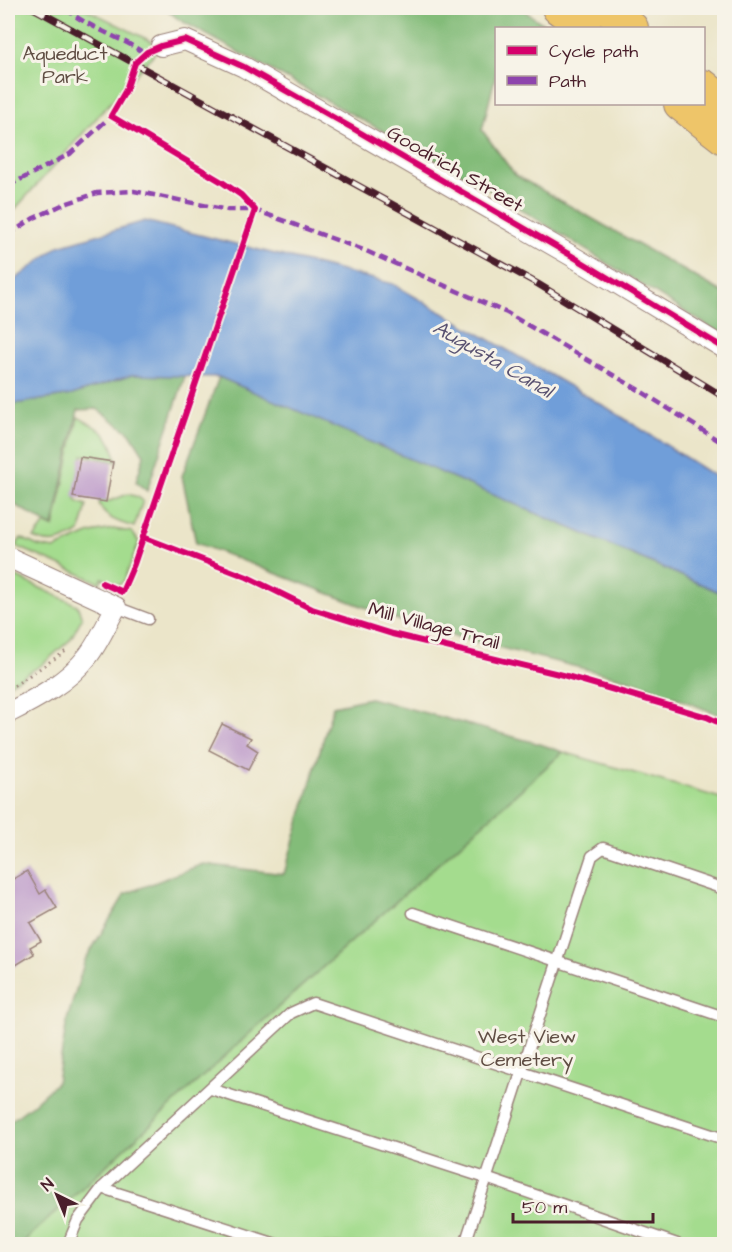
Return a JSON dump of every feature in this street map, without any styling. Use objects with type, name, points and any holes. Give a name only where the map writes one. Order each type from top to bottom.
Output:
[{"type":"main road","points":[[558,8],[584,27]]},
{"type":"main road","points":[[606,8],[631,27]]},
{"type":"main road","points":[[705,87],[724,103]]},
{"type":"main road","points":[[681,105],[724,138]]},
{"type":"street","name":"Goodrich Street","points":[[161,46],[185,40],[244,67],[562,250],[724,348]]},
{"type":"street","points":[[8,557],[116,607],[89,655],[75,670],[33,700],[8,713]]},
{"type":"lane","points":[[116,607],[148,619]]},
{"type":"lane","points":[[465,1245],[592,856],[603,848],[724,889]]},
{"type":"lane","points":[[414,913],[724,1017]]},
{"type":"lane","points":[[68,1245],[78,1220],[102,1188],[212,1089],[291,1013],[312,1003],[724,1139]]},
{"type":"lane","points":[[212,1089],[486,1178],[678,1245]]},
{"type":"lane","points":[[102,1188],[276,1245]]},
{"type":"path","points":[[8,690],[68,649]]},
{"type":"green space","name":"Aqueduct Park","points":[[8,8],[84,8],[161,46],[8,217]]},
{"type":"green space","points":[[165,8],[520,8],[548,27],[495,27],[495,78],[482,130],[515,175],[724,293],[724,336],[485,187],[178,19]]},
{"type":"green space","points":[[132,375],[185,376],[147,491],[136,482],[144,455],[130,433],[97,409],[78,410],[53,527],[8,501],[8,405],[72,395]]},
{"type":"green space","points":[[219,377],[724,594],[724,717],[637,682],[417,627],[196,543],[182,476]]},
{"type":"green space","points":[[78,417],[104,434],[112,445],[117,462],[83,455],[76,500],[87,505],[80,532],[57,542],[40,541],[34,538],[45,524],[54,528]]},
{"type":"green space","points":[[128,494],[143,501],[134,527],[106,515],[100,505],[99,499],[110,501]]},
{"type":"green space","points":[[113,529],[132,532],[139,542],[124,581],[119,585],[102,578],[100,583],[16,546],[21,538],[38,546],[54,549],[91,533]]},
{"type":"green space","points":[[8,573],[77,605],[82,618],[70,640],[42,665],[8,685]]},
{"type":"green space","points":[[370,698],[563,752],[275,1010],[21,1244],[8,1244],[8,1123],[57,1082],[67,1020],[85,960],[125,894],[203,864],[284,874],[333,706]]},
{"type":"green space","name":"West View Cemetery","points":[[563,752],[724,799],[724,1244],[21,1244],[254,1029]]},
{"type":"water","name":"Augusta Canal","points":[[145,221],[393,284],[611,410],[724,482],[724,594],[219,377],[132,375],[72,395],[8,405],[8,285],[59,246]]},
{"type":"building","points":[[80,457],[113,462],[106,502],[73,497]]},
{"type":"building","points":[[222,724],[251,738],[247,744],[258,751],[248,770],[209,750]]},
{"type":"building","points":[[27,871],[40,894],[46,890],[57,908],[30,923],[41,941],[30,947],[34,954],[8,970],[8,882]]},
{"type":"railway","points":[[33,8],[538,284],[724,397]]},
{"type":"marked path","points":[[66,8],[82,20],[145,54]]},
{"type":"marked path","points":[[8,186],[70,154],[111,116]]},
{"type":"marked path","points":[[8,235],[34,218],[97,193],[134,191],[228,210],[255,210],[366,251],[507,313],[639,390],[724,444]]},
{"type":"cycle path","points":[[102,583],[122,592],[134,564],[255,210],[241,195],[222,182],[111,116],[126,90],[135,63],[147,52],[161,46],[185,40],[244,67],[572,256],[724,348]]},
{"type":"cycle path","name":"Mill Village Trail","points":[[143,537],[247,577],[312,609],[392,634],[563,675],[707,717],[724,725]]}]
